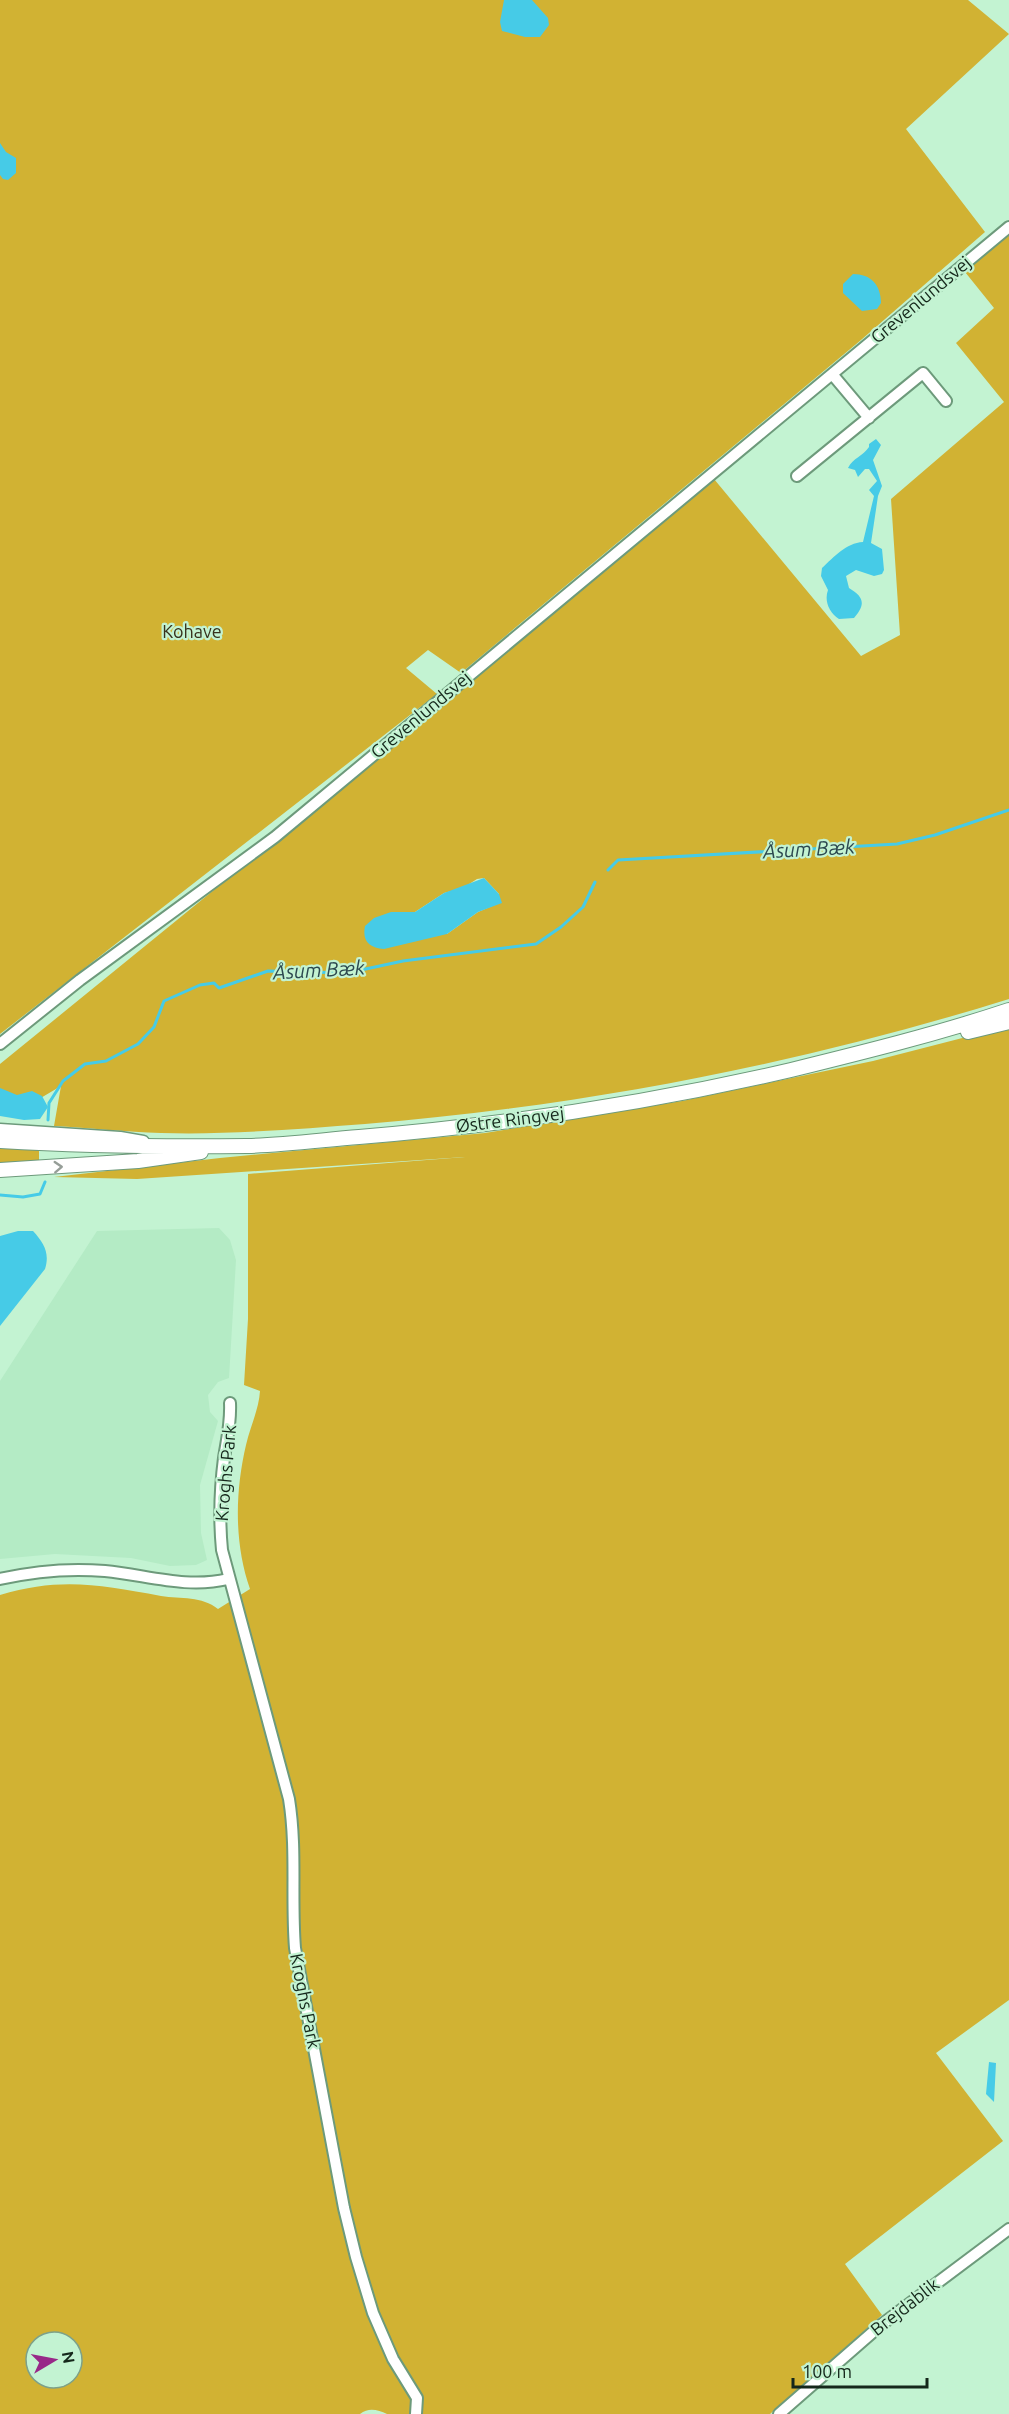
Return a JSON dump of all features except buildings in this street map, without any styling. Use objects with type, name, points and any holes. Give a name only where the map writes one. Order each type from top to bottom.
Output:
[{"type":"main road","name":"Østre Ringvej","points":[[0,1141],[249,1146],[417,1132],[546,1117],[665,1097],[875,1050],[1009,1010]]},
{"type":"main road","points":[[875,1050],[1009,1022]]},
{"type":"main road","points":[[0,1170],[138,1161],[249,1146]]},
{"type":"street","name":"Grevenlundsvej","points":[[0,1044],[80,980],[275,837],[1009,227]]},
{"type":"street","points":[[797,476],[923,373],[946,401]]},
{"type":"street","points":[[832,374],[869,417]]},
{"type":"street","points":[[0,1130],[120,1138],[156,1145]]},
{"type":"street","name":"Kroghs Park","points":[[230,1403],[231,1423],[224,1459],[219,1518],[228,1579],[289,1799],[294,1832],[295,1871],[292,1915],[295,1948],[344,2208],[373,2313],[393,2359],[417,2398],[416,2414]]},
{"type":"street","points":[[0,1579],[32,1572],[76,1569],[203,1584],[228,1579]]},
{"type":"street","name":"Brejdablik","points":[[779,2414],[881,2325],[1009,2229]]},
{"type":"shaded area","points":[[219,1228],[230,1240],[236,1260],[229,1378],[218,1382],[208,1395],[210,1412],[218,1421],[200,1485],[201,1533],[207,1560],[196,1565],[170,1566],[131,1558],[55,1554],[0,1559],[0,1381],[97,1231]]},
{"type":"green space","name":"Kohave","points":[[0,0],[968,0],[1009,34],[906,129],[985,232],[861,340],[461,673],[428,650],[406,668],[437,694],[0,1034]]},
{"type":"green space","points":[[1009,235],[1009,999],[851,1043],[691,1079],[610,1094],[447,1116],[314,1128],[212,1133],[148,1132],[54,1126],[61,1086],[17,1112],[0,1109],[0,1064],[268,846],[269,849],[714,479],[861,656],[900,635],[891,499],[1004,402],[956,343],[994,308],[965,272]],"holes":[[[484,878],[499,894],[497,904],[478,912],[447,934],[406,912],[415,912],[444,893],[463,888],[477,879]]]},
{"type":"green space","points":[[1009,1026],[1009,2000],[936,2053],[1003,2141],[845,2264],[882,2315],[770,2414],[387,2414],[370,2410],[360,2414],[0,2414],[0,1595],[42,1586],[99,1586],[198,1600],[218,1609],[250,1589],[241,1554],[238,1517],[242,1463],[260,1391],[244,1385],[248,1319],[248,1174],[465,1157],[137,1179],[54,1177],[220,1158],[485,1133],[682,1101],[873,1061]]},
{"type":"green space","points":[[0,1147],[39,1148],[39,1163],[0,1164]]},
{"type":"water","points":[[504,0],[532,0],[548,18],[549,25],[540,37],[525,37],[502,31],[500,22]]},
{"type":"water","points":[[0,143],[6,152],[16,158],[16,173],[8,180],[3,179],[0,175]]},
{"type":"water","points":[[853,274],[870,278],[877,286],[881,303],[877,309],[862,311],[843,293],[843,284]]},
{"type":"water","points":[[876,439],[881,445],[873,460],[882,486],[878,496],[871,543],[882,549],[884,570],[882,574],[874,576],[856,570],[846,576],[849,588],[858,595],[862,605],[854,618],[839,619],[828,606],[828,590],[821,576],[822,568],[846,548],[863,542],[874,496],[869,490],[877,481],[869,469],[865,469],[858,477],[855,470],[848,468]]},
{"type":"water","points":[[484,878],[499,894],[502,903],[478,912],[447,934],[384,949],[374,947],[366,940],[365,926],[374,918],[391,912],[415,912],[444,893]]},
{"type":"water","points":[[0,1088],[17,1095],[32,1091],[42,1096],[48,1107],[40,1119],[24,1120],[0,1116]]},
{"type":"water","points":[[18,1231],[33,1231],[40,1240],[47,1258],[45,1269],[0,1326],[0,1236]]},
{"type":"water","points":[[989,2062],[996,2063],[994,2102],[986,2094]]},
{"type":"waterway","name":"Åsum Bæk","points":[[608,870],[618,860],[897,844],[935,835],[1009,810]]},
{"type":"waterway","name":"Åsum Bæk","points":[[48,1120],[49,1103],[63,1081],[85,1064],[106,1061],[138,1044],[154,1027],[164,1001],[200,985],[214,983],[219,988],[268,971],[347,973],[403,961],[536,944],[561,927],[583,907],[595,882]]},
{"type":"waterway","name":"Åsum Bæk","points":[[0,1195],[23,1197],[40,1194],[45,1182]]}]
